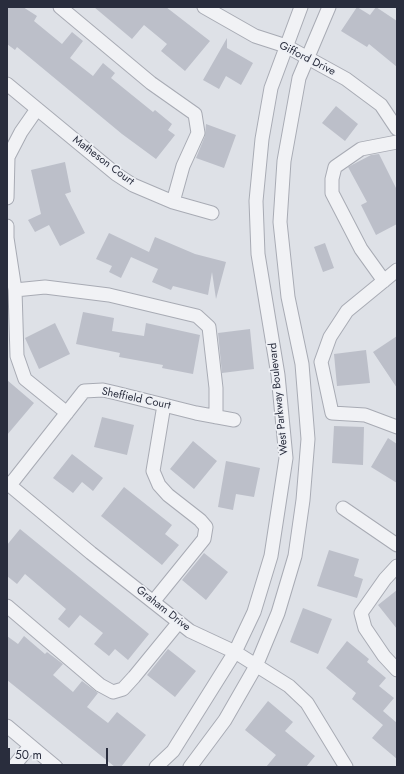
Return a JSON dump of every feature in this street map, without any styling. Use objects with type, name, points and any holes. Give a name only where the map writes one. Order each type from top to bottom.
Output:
[{"type":"street","points":[[60,7],[152,83],[195,114],[198,133],[183,166],[173,202]]},
{"type":"street","name":"Gifford Drive","points":[[204,7],[255,36],[286,46],[346,79],[380,105],[397,129]]},
{"type":"street","name":"West Parkway Boulevard","points":[[156,767],[173,751],[235,652],[254,612],[271,556],[286,458],[278,375],[258,254],[256,201],[262,139],[271,88],[301,7]]},
{"type":"street","name":"West Parkway Boulevard","points":[[190,767],[225,720],[256,666],[278,613],[295,556],[304,500],[308,439],[303,379],[288,298],[280,222],[284,161],[298,84],[307,57],[329,7]]},
{"type":"street","name":"Matheson Court","points":[[7,84],[116,174],[133,185],[173,202],[212,214]]},
{"type":"street","points":[[7,198],[8,157],[21,132],[37,109]]},
{"type":"street","points":[[384,281],[361,249],[332,193],[332,180],[335,167],[361,149],[397,142]]},
{"type":"street","points":[[7,226],[7,238],[15,290],[17,356],[25,379],[67,413]]},
{"type":"street","points":[[397,270],[347,311],[330,337],[321,362],[332,413],[365,415],[397,427]]},
{"type":"street","points":[[15,290],[45,287],[109,295],[198,316],[209,327],[216,388],[216,417]]},
{"type":"street","name":"Sheffield Court","points":[[8,484],[84,391],[103,390],[234,420]]},
{"type":"street","points":[[153,602],[204,539],[206,527],[200,520],[168,495],[159,485],[153,471],[164,405]]},
{"type":"street","name":"Graham Drive","points":[[8,484],[153,602],[190,630],[235,652],[289,686],[307,703],[346,767]]},
{"type":"street","points":[[343,508],[397,545]]},
{"type":"street","points":[[397,566],[385,579],[361,613],[366,628],[384,656],[397,670]]},
{"type":"street","points":[[7,606],[100,685],[113,692],[123,688],[134,677],[179,622]]},
{"type":"street","points":[[7,726],[56,767]]},
{"type":"street","points":[[13,767],[30,746]]},
{"type":"building","points":[[7,7],[23,7],[37,16],[34,21],[62,44],[72,32],[83,41],[70,58],[93,76],[103,63],[115,73],[111,78],[153,112],[155,110],[172,124],[168,130],[175,135],[156,159],[122,134],[17,47],[15,50],[7,44]]},
{"type":"building","points":[[94,7],[166,7],[210,41],[185,71],[161,51],[167,44],[144,25],[132,39]]},
{"type":"building","points":[[357,7],[370,15],[376,7],[397,21],[397,67],[369,44],[367,47],[341,31]]},
{"type":"building","points":[[227,38],[227,48],[253,63],[241,85],[226,76],[219,89],[203,80]]},
{"type":"building","points":[[336,106],[358,124],[345,141],[322,123]]},
{"type":"building","points":[[206,124],[236,135],[224,168],[196,158],[205,136]]},
{"type":"building","points":[[379,154],[397,190],[397,224],[376,235],[361,205],[367,202],[348,167],[371,155]]},
{"type":"building","points":[[65,162],[71,192],[65,194],[85,233],[60,246],[49,225],[35,232],[28,220],[41,214],[31,170]]},
{"type":"building","points":[[109,233],[149,252],[155,237],[195,254],[226,262],[216,299],[212,272],[208,295],[173,286],[171,290],[152,282],[158,269],[131,257],[121,278],[109,272],[112,266],[96,259]]},
{"type":"building","points":[[325,243],[334,268],[323,272],[314,247]]},
{"type":"building","points":[[83,312],[114,318],[112,331],[144,336],[146,323],[200,335],[193,374],[162,368],[163,365],[119,357],[120,353],[76,344]]},
{"type":"building","points":[[55,323],[70,354],[39,369],[25,338]]},
{"type":"building","points":[[250,329],[254,369],[222,373],[218,333]]},
{"type":"building","points":[[397,336],[397,388],[373,352]]},
{"type":"building","points":[[366,350],[370,383],[337,386],[334,354]]},
{"type":"building","points":[[7,380],[34,403],[7,435]]},
{"type":"building","points":[[102,417],[134,425],[127,455],[94,447]]},
{"type":"building","points":[[334,426],[364,427],[363,465],[332,463]]},
{"type":"building","points":[[388,438],[397,444],[397,483],[371,467]]},
{"type":"building","points":[[193,441],[217,461],[194,489],[170,469]]},
{"type":"building","points":[[72,454],[103,478],[93,491],[82,482],[73,493],[53,478]]},
{"type":"building","points":[[226,461],[260,468],[254,497],[236,494],[233,510],[218,507]]},
{"type":"building","points":[[124,487],[172,525],[165,534],[179,545],[162,565],[101,516]]},
{"type":"building","points":[[20,529],[149,634],[128,660],[115,649],[109,656],[94,644],[103,633],[80,615],[69,628],[58,619],[66,609],[25,574],[17,584],[7,576],[7,545]]},
{"type":"building","points":[[329,550],[359,559],[354,576],[363,579],[357,598],[317,586]]},
{"type":"building","points":[[204,553],[228,572],[206,600],[182,580]]},
{"type":"building","points":[[397,590],[397,629],[378,605]]},
{"type":"building","points":[[303,608],[332,619],[318,654],[290,642]]},
{"type":"building","points":[[7,636],[18,644],[24,636],[45,654],[47,652],[63,664],[53,675],[73,692],[82,681],[98,693],[87,707],[108,723],[117,712],[146,735],[121,767],[115,767],[7,680]]},
{"type":"building","points":[[347,641],[369,659],[367,662],[386,678],[379,686],[394,698],[383,711],[397,723],[397,759],[372,738],[383,725],[352,699],[356,693],[326,668]]},
{"type":"building","points":[[168,649],[196,671],[175,697],[147,675]]},
{"type":"building","points":[[268,701],[293,722],[285,731],[315,756],[306,767],[266,767],[276,755],[245,730]]}]
